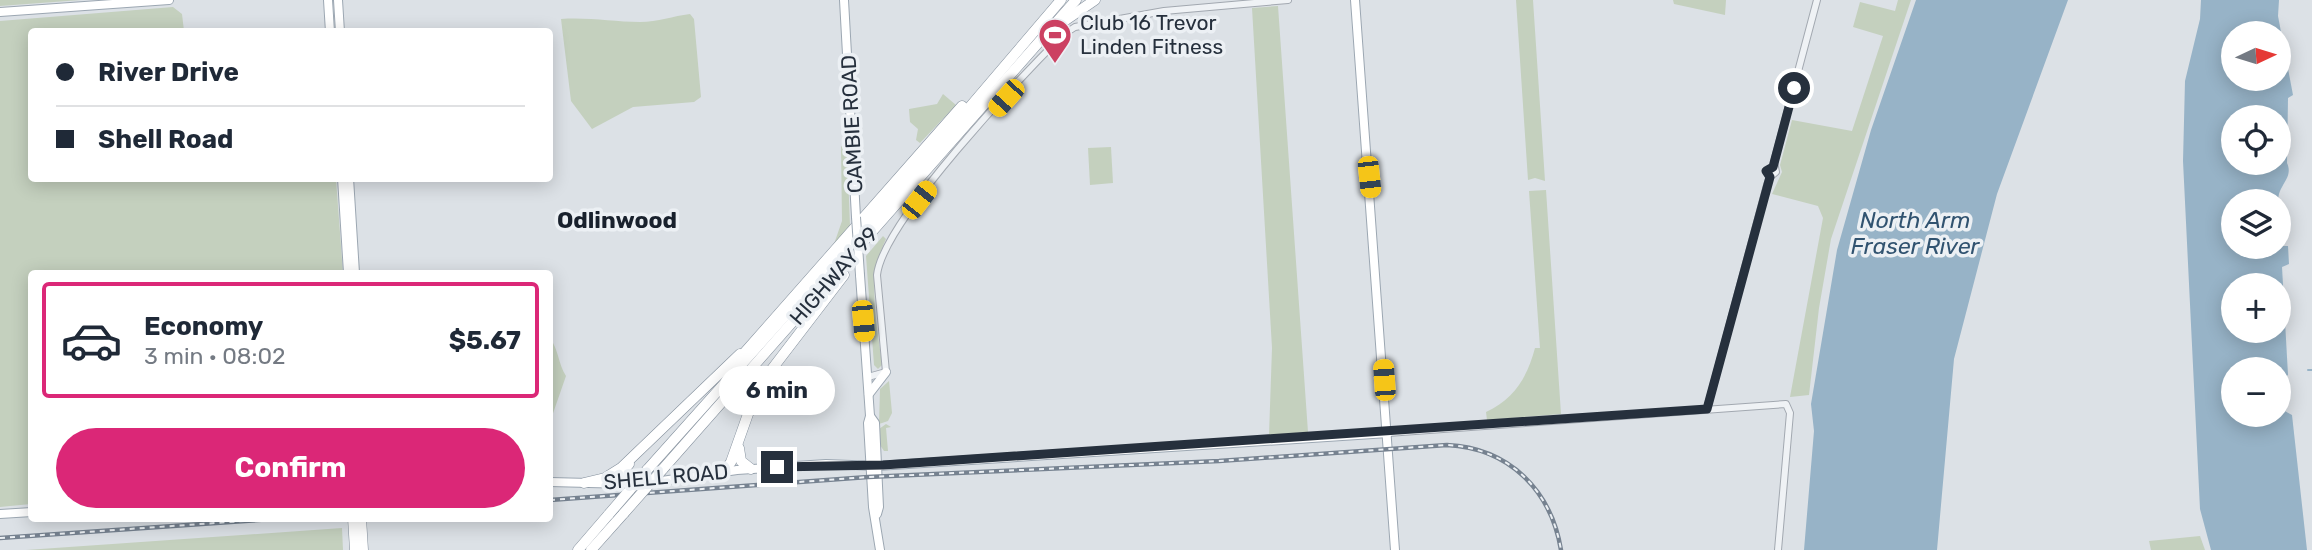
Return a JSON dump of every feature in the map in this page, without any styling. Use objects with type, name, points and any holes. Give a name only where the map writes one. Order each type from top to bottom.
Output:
[{"type":"highway","name":"HIGHWAY 99","points":[[578,550],[1062,0]]},
{"type":"highway","name":"HIGHWAY 99","points":[[591,550],[1076,0]]},
{"type":"highway","points":[[1039,43],[1072,15],[1096,0]]},
{"type":"highway","points":[[674,440],[683,423],[748,347],[995,69],[1010,59]]},
{"type":"highway","points":[[724,472],[758,392],[772,369],[835,285],[931,170],[938,157]]},
{"type":"highway","points":[[623,485],[625,469],[639,453],[748,347]]},
{"type":"highway","points":[[741,437],[738,457],[751,469]]},
{"type":"highway","points":[[584,482],[605,478],[639,453]]},
{"type":"highway","points":[[355,550],[360,522]]},
{"type":"highway","points":[[360,522],[363,550]]},
{"type":"main road","points":[[0,12],[169,0]]},
{"type":"main road","points":[[338,0],[340,28]]},
{"type":"main road","name":"CAMBIE ROAD","points":[[845,0],[869,420],[875,423],[874,466],[880,550]]},
{"type":"main road","points":[[1355,0],[1395,550]]},
{"type":"main road","points":[[327,1],[330,28]]},
{"type":"main road","points":[[345,182],[355,270]]},
{"type":"main road","points":[[345,182],[348,270]]},
{"type":"main road","points":[[869,394],[886,372]]},
{"type":"main road","points":[[854,464],[865,453],[864,430],[869,420]]},
{"type":"main road","name":"SHELL ROAD","points":[[553,482],[623,485],[751,469],[854,464],[874,466],[1388,433]]},
{"type":"main road","points":[[0,514],[28,512]]},
{"type":"street","points":[[868,377],[886,372],[877,285],[882,253],[900,224],[965,142],[1064,34],[1075,27],[1164,11],[1288,0]]},
{"type":"street","points":[[1707,409],[1770,177],[1766,171],[1773,167],[1817,0]]},
{"type":"street","name":"SHELL ROAD","points":[[1388,433],[1778,403],[1788,406],[1790,413],[1778,550]]},
{"type":"green space","points":[[0,0],[81,0],[0,6]]},
{"type":"green space","points":[[1516,0],[1533,0],[1545,181],[1535,178],[1528,180]]},
{"type":"green space","points":[[1673,0],[1726,0],[1725,15],[1674,4]]},
{"type":"green space","points":[[1898,0],[1911,0],[1831,239],[1819,308],[1809,395],[1790,397],[1823,218],[1818,206],[1772,194],[1782,172],[1780,165],[1792,120],[1852,131],[1883,36],[1853,27],[1860,2],[1895,11]]},
{"type":"green space","points":[[1278,6],[1308,432],[1269,435],[1272,348],[1252,8]]},
{"type":"green space","points":[[173,7],[182,14],[184,28],[28,28],[28,182],[336,182],[343,270],[28,270],[28,504],[0,507],[0,21]]},
{"type":"green space","points":[[690,14],[694,19],[701,97],[694,102],[633,107],[592,129],[571,101],[561,19],[640,22]]},
{"type":"green space","points":[[943,94],[956,105],[920,143],[916,140],[918,129],[910,122],[909,109],[937,104]]},
{"type":"green space","points":[[844,143],[847,146],[850,226],[834,244],[842,221],[841,147]]},
{"type":"green space","points":[[1111,147],[1113,183],[1090,185],[1088,148]]},
{"type":"green space","points":[[1546,190],[1561,414],[1487,420],[1486,412],[1512,394],[1528,369],[1535,348],[1540,348],[1529,191]]},
{"type":"green space","points":[[883,236],[886,239],[876,270],[875,285],[882,365],[878,369],[874,365],[866,256]]},
{"type":"green space","points":[[553,344],[566,376],[553,413]]},
{"type":"green space","points":[[889,381],[892,413],[888,421],[879,424],[880,389]]},
{"type":"green space","points":[[886,424],[891,427],[886,428],[888,451],[884,451],[880,445],[879,429]]},
{"type":"green space","points":[[342,528],[343,550],[26,550]]},
{"type":"green space","points":[[2200,536],[2205,550],[2151,550],[2149,541]]},
{"type":"water","name":"North Arm Fraser River","points":[[1916,0],[2068,0],[1997,194],[1954,359],[1937,550],[1804,550],[1814,431],[1811,404],[1837,250],[1871,130]]},
{"type":"water","points":[[2201,0],[2279,0],[2279,21],[2221,21],[2221,91],[2291,91],[2291,84],[2293,95],[2288,98],[2288,105],[2221,105],[2221,175],[2288,175],[2281,189],[2221,189],[2221,259],[2289,259],[2289,264],[2282,267],[2282,273],[2221,273],[2221,343],[2286,343],[2287,357],[2221,357],[2221,427],[2291,427],[2292,415],[2307,550],[2211,550],[2200,509],[2183,161],[2185,81],[2200,19]]},
{"type":"railway","points":[[553,500],[868,477],[1219,461],[1447,445],[1490,454],[1524,476],[1548,509],[1561,550]]},
{"type":"railway","points":[[0,538],[230,522]]},
{"type":"place","name":"Club 16 Trevor Linden Fitness","points":[[1055,65]]},
{"type":"district","name":"Odlinwood","points":[[617,220]]},
{"type":"route","points":[[777,467],[826,464],[870,466],[1388,433],[1707,409],[1770,177],[1766,171],[1773,167],[1794,88]]}]
